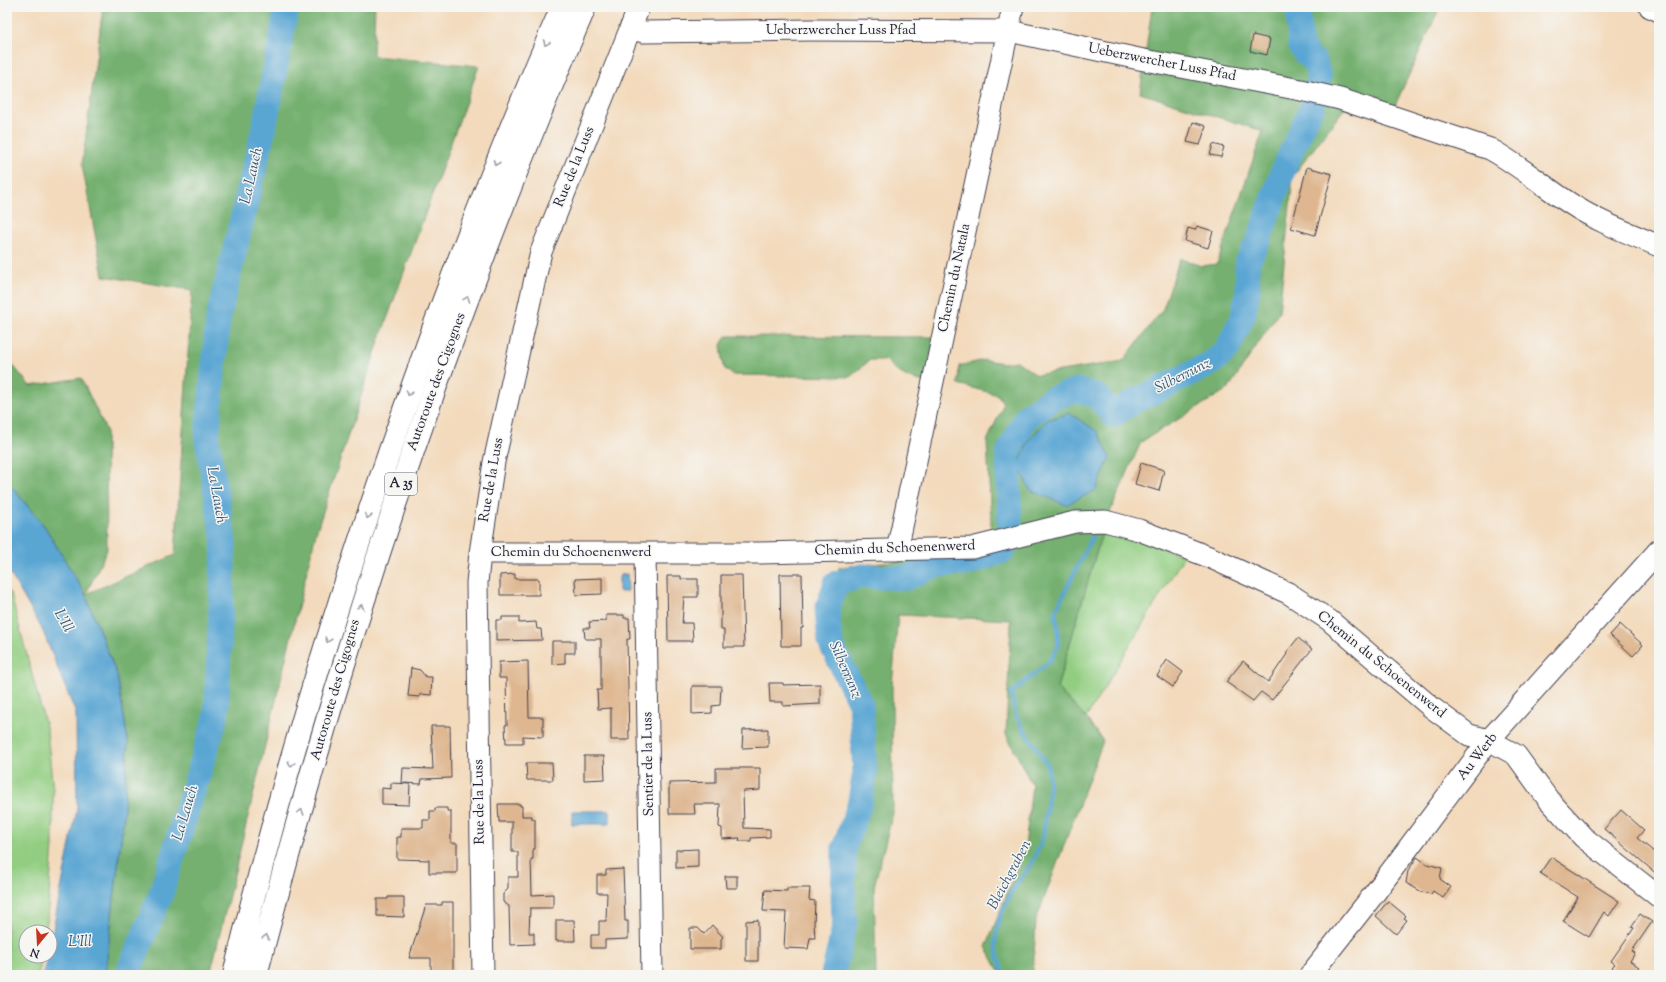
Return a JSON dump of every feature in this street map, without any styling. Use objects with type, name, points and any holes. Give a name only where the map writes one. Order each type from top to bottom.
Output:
[{"type":"highway","name":"Autoroute des Cigognes","points":[[234,975],[306,708],[346,580],[390,448],[422,356],[486,190],[530,78],[562,7]]},
{"type":"highway","name":"Autoroute des Cigognes","points":[[256,975],[328,716],[367,587],[411,455],[444,360],[504,202],[585,7]]},
{"type":"street","name":"Rue de la Luss","points":[[483,975],[477,583],[480,553],[494,462],[542,252],[639,7]]},
{"type":"street","name":"Chemin du Natala","points":[[897,550],[1013,7]]},
{"type":"street","points":[[1650,7],[1659,11]]},
{"type":"street","name":"Ueberzwercher Luss Pfad","points":[[630,28],[643,32],[810,30],[1008,31],[1139,59],[1301,90],[1326,96],[1490,149],[1512,161],[1571,204],[1601,221],[1659,246]]},
{"type":"street","name":"Chemin du Schoenenwerd","points":[[480,553],[760,553],[972,548],[1075,522],[1105,521],[1139,530],[1209,557],[1288,594],[1329,620],[1431,707],[1470,735],[1489,740],[1516,755],[1548,799],[1583,838],[1659,897]]},
{"type":"street","name":"Au Werb","points":[[1310,975],[1374,894],[1489,740],[1659,550]]},
{"type":"street","name":"Sentier de la Luss","points":[[644,553],[652,975]]},
{"type":"green space","points":[[103,7],[375,7],[373,56],[479,66],[379,341],[316,533],[210,975],[105,975],[123,822],[128,741],[117,675],[85,594],[45,527],[7,481],[7,358],[30,386],[81,378],[106,430],[107,550],[86,594],[175,555],[192,290],[103,276],[82,165]]},
{"type":"green space","points":[[1152,7],[1440,7],[1392,112],[1344,109],[1293,176],[1279,312],[1228,389],[1141,442],[1104,526],[1057,688],[1086,718],[1103,741],[1036,920],[1033,975],[1001,975],[986,947],[1025,847],[1032,785],[1006,734],[1011,620],[898,615],[892,686],[893,813],[874,886],[876,975],[839,975],[843,846],[872,729],[838,662],[839,567],[936,558],[992,545],[987,441],[1003,403],[998,395],[958,384],[959,366],[984,360],[1003,363],[1017,361],[1036,375],[1123,361],[1163,309],[1180,258],[1201,266],[1217,264],[1263,131],[1140,93]]},
{"type":"green space","points":[[726,336],[935,337],[926,382],[904,375],[886,360],[870,360],[850,377],[733,375],[724,368],[721,345]]},
{"type":"green space","points":[[1104,526],[1184,556],[1086,718],[1057,688]]},
{"type":"green space","points":[[7,589],[11,595],[47,731],[53,790],[53,846],[47,924],[18,924],[18,964],[41,964],[38,975],[7,975]]},
{"type":"water","points":[[1069,413],[1097,431],[1110,457],[1096,490],[1066,505],[1030,490],[1018,466],[1029,440],[1047,420]]},
{"type":"water","name":"L'Ill","points":[[7,481],[45,527],[85,594],[117,675],[128,742],[123,822],[105,975],[43,975],[45,964],[58,964],[58,924],[54,924],[77,809],[76,714],[42,629],[7,568]]},
{"type":"water","points":[[627,574],[628,590],[626,592],[621,592],[619,591],[619,577],[620,575]]},
{"type":"water","points":[[572,811],[610,811],[610,824],[572,824]]},
{"type":"building","points":[[1253,35],[1270,39],[1267,55],[1250,51]]},
{"type":"building","points":[[1193,122],[1206,126],[1200,145],[1187,142]]},
{"type":"building","points":[[1213,144],[1224,147],[1221,157],[1210,155]]},
{"type":"building","points":[[1307,167],[1332,174],[1315,235],[1291,228]]},
{"type":"building","points":[[1197,226],[1213,231],[1208,248],[1185,241],[1188,228],[1195,230]]},
{"type":"building","points":[[1141,463],[1164,470],[1159,491],[1135,484]]},
{"type":"building","points":[[515,574],[515,579],[539,579],[539,595],[500,595],[500,575]]},
{"type":"building","points":[[780,574],[802,574],[803,628],[801,628],[801,646],[781,646]]},
{"type":"building","points":[[721,575],[742,575],[744,647],[724,647],[724,630],[721,630]]},
{"type":"building","points":[[667,576],[681,576],[681,579],[698,579],[698,597],[684,597],[682,623],[692,623],[693,641],[668,641]]},
{"type":"building","points":[[602,578],[602,594],[576,595],[575,579]]},
{"type":"building","points":[[606,615],[624,615],[624,618],[629,618],[630,639],[627,639],[629,740],[611,740],[611,708],[598,709],[597,690],[601,690],[601,639],[585,639],[584,628],[590,628],[589,622],[606,621]]},
{"type":"building","points":[[502,617],[519,617],[519,623],[536,622],[537,629],[541,629],[542,640],[496,641],[496,620],[502,620]]},
{"type":"building","points":[[1620,624],[1643,645],[1633,656],[1610,635]]},
{"type":"building","points":[[1298,638],[1312,649],[1272,700],[1261,692],[1253,701],[1226,682],[1243,661],[1268,682],[1287,654],[1286,653]]},
{"type":"building","points":[[552,641],[575,641],[575,653],[565,653],[565,663],[552,664]]},
{"type":"building","points":[[1167,660],[1183,672],[1173,687],[1157,676]]},
{"type":"building","points":[[528,661],[529,717],[543,717],[543,737],[523,736],[523,743],[506,743],[506,678],[499,678],[499,662]]},
{"type":"building","points":[[411,668],[420,670],[426,677],[432,677],[431,695],[420,694],[420,697],[408,696]]},
{"type":"building","points":[[769,683],[783,683],[783,685],[820,684],[820,704],[783,706],[783,702],[770,702]]},
{"type":"building","points":[[692,686],[721,686],[720,705],[712,706],[712,713],[692,714]]},
{"type":"building","points":[[431,726],[450,726],[451,778],[422,779],[421,784],[402,783],[403,768],[433,769]]},
{"type":"building","points":[[768,729],[768,747],[742,748],[743,730]]},
{"type":"building","points":[[584,756],[604,756],[605,779],[584,780]]},
{"type":"building","points":[[526,763],[552,763],[553,780],[527,780]]},
{"type":"building","points":[[716,768],[760,768],[760,790],[743,791],[744,828],[770,829],[770,837],[751,838],[751,841],[739,841],[740,838],[722,839],[722,828],[719,827],[720,804],[694,804],[695,814],[669,814],[669,783],[716,782]]},
{"type":"building","points":[[391,783],[410,784],[409,805],[382,804],[382,788],[391,789]]},
{"type":"building","points":[[498,804],[520,804],[520,806],[522,806],[522,816],[532,816],[532,819],[535,819],[535,849],[533,849],[533,859],[531,859],[532,895],[553,894],[553,908],[530,908],[529,933],[534,933],[534,944],[510,945],[509,906],[503,902],[503,894],[508,889],[508,877],[518,877],[518,852],[512,852],[512,822],[499,822]]},
{"type":"building","points":[[435,808],[447,808],[447,811],[451,811],[451,843],[457,843],[457,873],[429,873],[429,860],[397,859],[397,837],[401,837],[401,828],[423,828],[423,820],[430,820],[430,811],[435,811]]},
{"type":"building","points":[[1621,810],[1644,830],[1637,838],[1659,856],[1659,876],[1604,829]]},
{"type":"building","points":[[698,849],[698,867],[676,868],[676,850]]},
{"type":"building","points":[[1417,857],[1427,864],[1442,868],[1440,879],[1451,887],[1443,898],[1433,891],[1431,894],[1422,892],[1406,883],[1408,871]]},
{"type":"building","points":[[1551,857],[1619,901],[1609,916],[1604,912],[1589,937],[1563,921],[1578,897],[1540,873]]},
{"type":"building","points":[[623,869],[625,921],[628,921],[628,939],[605,940],[605,948],[591,948],[591,935],[599,935],[599,921],[606,921],[607,893],[597,893],[597,875],[606,875],[606,870]]},
{"type":"building","points":[[725,876],[737,876],[737,888],[726,888]]},
{"type":"building","points":[[787,888],[810,888],[809,900],[815,901],[815,938],[810,938],[808,949],[784,948],[786,912],[763,911],[765,890],[787,891]]},
{"type":"building","points":[[388,897],[404,897],[404,917],[377,916],[377,899],[388,899]]},
{"type":"building","points":[[1388,901],[1406,916],[1404,918],[1407,920],[1396,934],[1376,916]]},
{"type":"building","points":[[442,902],[453,902],[453,975],[431,975],[431,958],[409,958],[426,905],[442,905]]},
{"type":"building","points":[[1640,914],[1652,922],[1632,951],[1635,953],[1630,961],[1639,967],[1633,975],[1610,975],[1614,969],[1612,967],[1615,964],[1611,961],[1634,928],[1631,927]]},
{"type":"building","points":[[556,920],[574,920],[575,941],[556,941]]},
{"type":"building","points":[[758,920],[758,961],[746,961],[746,921]]},
{"type":"building","points":[[712,925],[723,937],[721,939],[721,949],[690,949],[690,928],[698,928],[704,934]]},
{"type":"waterway","name":"La Lauch","points":[[127,975],[161,894],[216,717],[224,542],[207,439],[218,319],[264,128],[287,7]]},
{"type":"waterway","name":"Silberrunz","points":[[1010,527],[1008,453],[1026,417],[1051,399],[1077,390],[1097,396],[1113,415],[1131,403],[1212,363],[1227,350],[1243,316],[1248,291],[1247,263],[1259,239],[1285,165],[1313,105],[1319,77],[1315,62],[1306,54],[1300,45],[1298,7]]},
{"type":"waterway","name":"Bleichgraben","points":[[1003,975],[995,943],[999,919],[1012,891],[1033,861],[1043,838],[1049,790],[1048,766],[1023,729],[1015,712],[1011,693],[1048,663],[1058,647],[1058,629],[1055,612],[1092,537]]},
{"type":"waterway","name":"Silberrunz","points":[[833,975],[845,923],[843,907],[844,848],[859,806],[865,772],[861,705],[830,642],[827,609],[836,583],[862,576],[906,578],[936,565],[969,563],[1003,551]]}]
